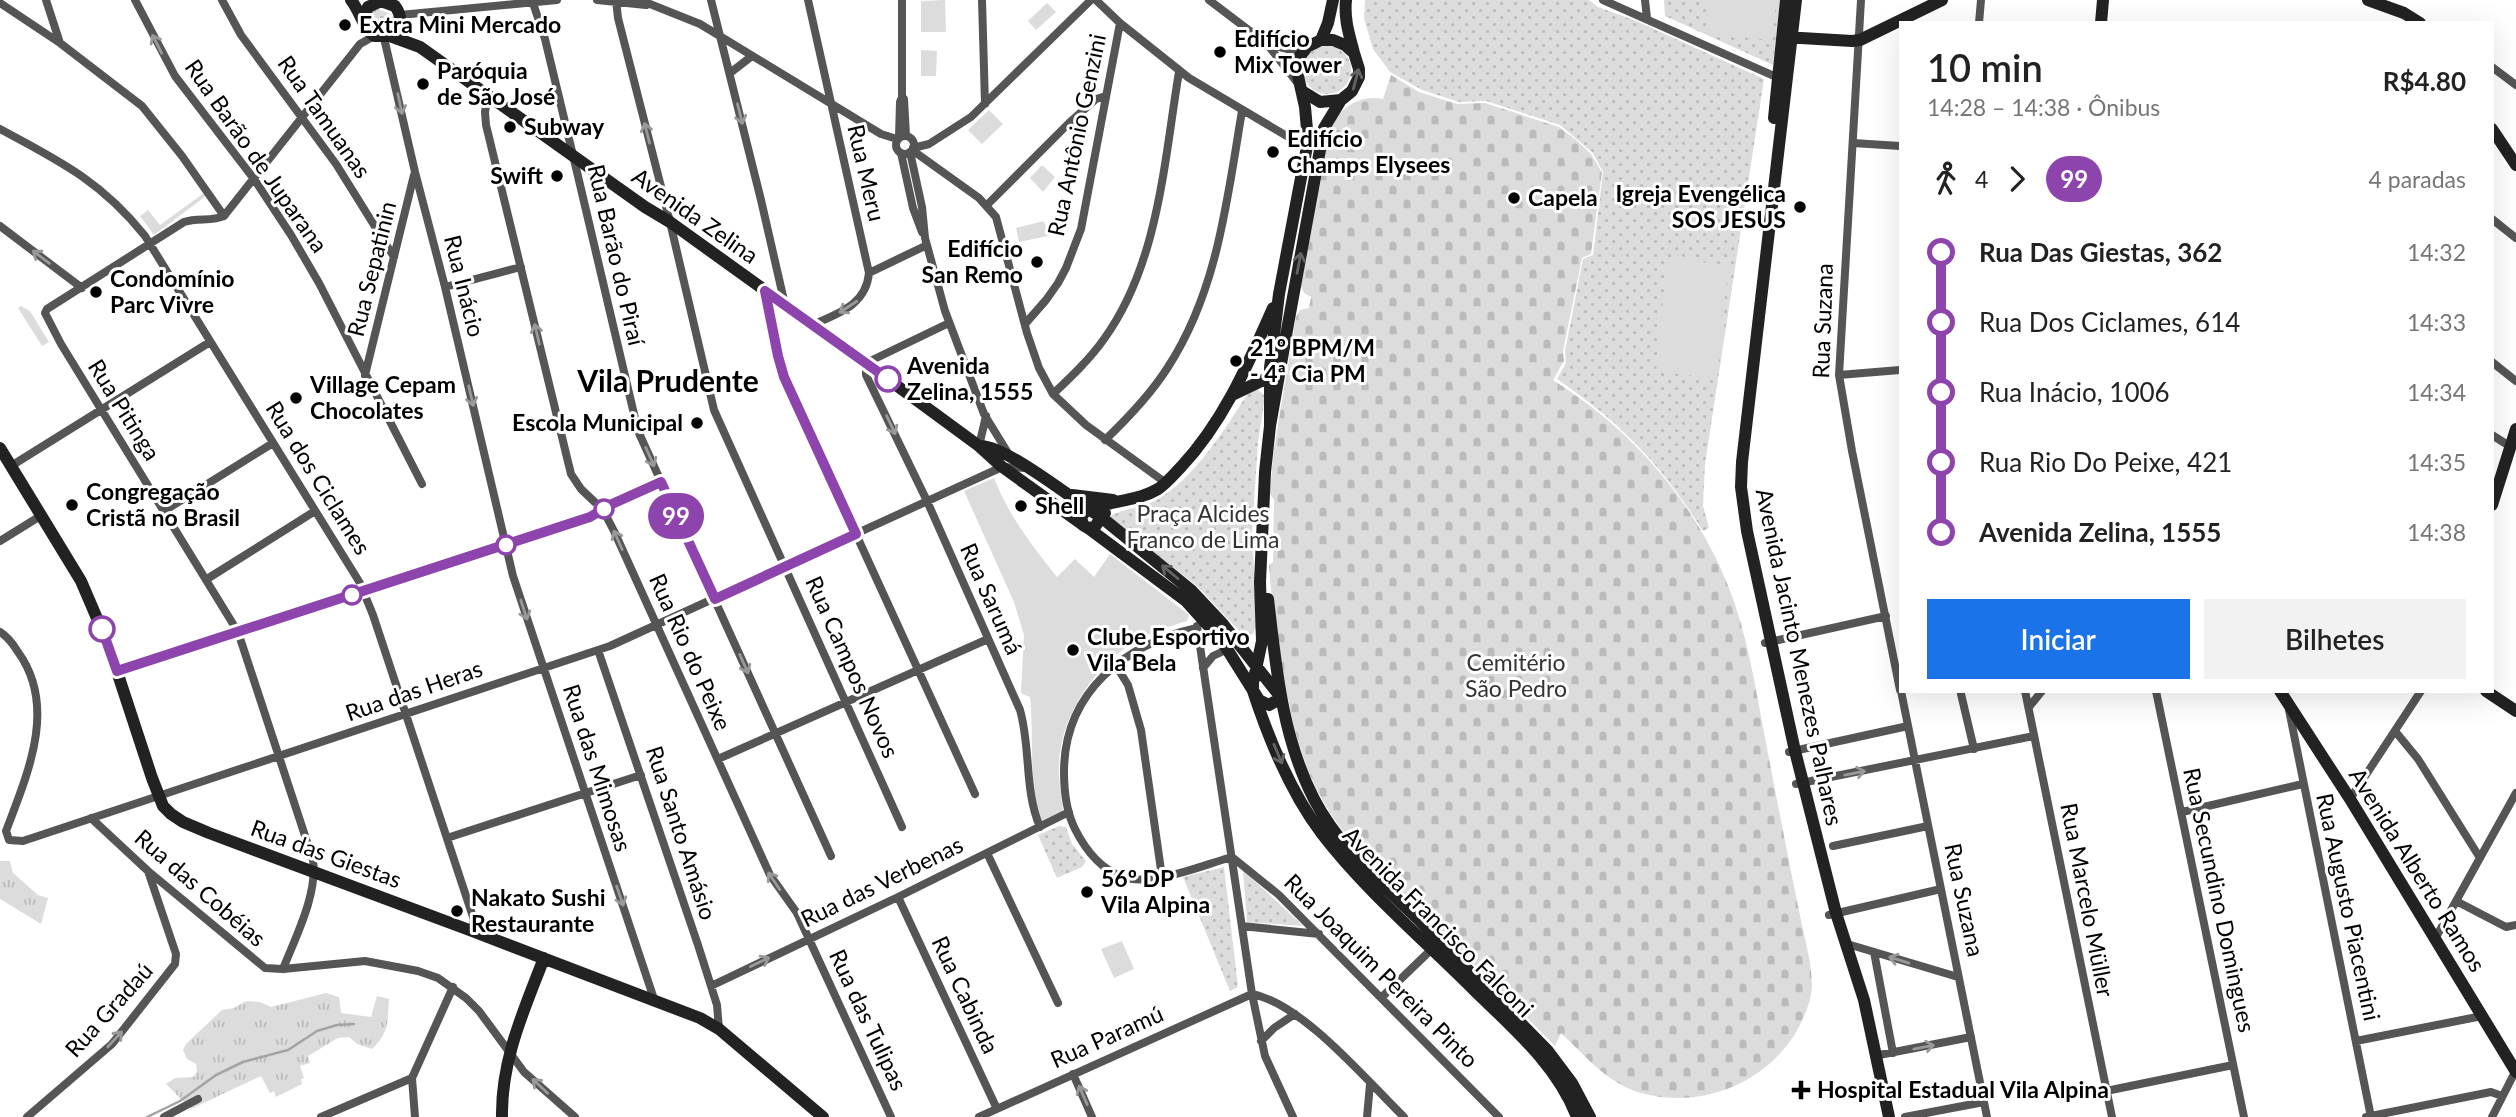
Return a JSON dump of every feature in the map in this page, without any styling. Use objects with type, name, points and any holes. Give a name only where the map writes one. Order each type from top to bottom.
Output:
[{"type":"main road","points":[[351,0],[367,29],[383,36],[398,29],[401,18],[394,2],[375,1],[368,7],[363,20]]},
{"type":"main road","points":[[1321,40],[1333,0]]},
{"type":"main road","points":[[1346,0],[1347,32],[1354,53],[1359,68],[1359,77],[1352,91],[1341,100],[1320,102],[1300,87],[1296,67],[1301,52],[1307,47],[1321,40],[1339,42],[1354,53]]},
{"type":"main road","name":"Avenida Jacinto Menezes Palhares","points":[[1786,0],[1787,38],[1783,80],[1735,488],[1741,532],[1792,752],[1832,914],[1843,943],[1873,1056]]},
{"type":"main road","name":"Avenida Jacinto Menezes Palhares","points":[[1787,38],[1796,0]]},
{"type":"main road","points":[[1787,38],[1860,40],[1942,0]]},
{"type":"main road","points":[[2101,21],[2103,0]]},
{"type":"main road","points":[[2368,0],[2419,21]]},
{"type":"main road","name":"Avenida Zelina","points":[[401,18],[420,47]]},
{"type":"main road","name":"Avenida Zelina","points":[[383,36],[420,47],[670,222],[979,446],[1006,462]]},
{"type":"main road","name":"Avenida Francisco Falconi","points":[[1270,426],[1270,377],[1279,295],[1307,148],[1307,124],[1300,87]]},
{"type":"main road","name":"Avenida Francisco Falconi","points":[[1341,100],[1331,115],[1320,142],[1270,426],[1260,582],[1262,633],[1253,691],[1294,789],[1322,833],[1359,876],[1548,1051],[1579,1094],[1590,1117]]},
{"type":"main road","points":[[2494,132],[2516,165]]},
{"type":"main road","points":[[1096,514],[1119,502],[1150,493],[1166,483],[1202,443],[1233,394],[1279,295],[1288,302],[1287,329]]},
{"type":"main road","points":[[1250,361],[1249,372],[1269,393]]},
{"type":"main road","points":[[1233,394],[1270,377],[1277,372],[1281,364]]},
{"type":"main road","points":[[2494,498],[2516,429]]},
{"type":"main road","name":"Rua das Giestas","points":[[0,448],[81,581],[108,644],[159,796],[163,806],[171,814],[192,827],[472,930],[700,1018],[719,1029],[823,1117]]},
{"type":"main road","points":[[1006,462],[1028,468],[1069,495],[1192,591],[1234,647],[1253,691],[1264,704],[1274,704],[1280,697],[1257,666],[1234,647],[1167,586],[1086,527],[1006,462]]},
{"type":"main road","points":[[1069,495],[1119,502]]},
{"type":"main road","points":[[1086,527],[1097,525],[1096,514]]},
{"type":"main road","name":"Avenida Francisco Falconi","points":[[1263,547],[1280,697],[1305,779],[1326,818],[1365,866],[1547,1065],[1577,1117]]},
{"type":"main road","points":[[1234,647],[1251,643],[1262,633]]},
{"type":"main road","points":[[2494,689],[2516,704]]},
{"type":"main road","name":"Avenida Alberto Ramos","points":[[2281,693],[2350,799],[2516,1071]]},
{"type":"main road","points":[[2489,693],[2516,711]]},
{"type":"main road","points":[[502,1117],[503,1080],[509,1052],[544,958]]},
{"type":"main road","points":[[1873,1056],[1882,1117]]},
{"type":"main road","points":[[1873,1056],[1889,1117]]},
{"type":"street","points":[[46,0],[60,43]]},
{"type":"street","name":"Rua Barão de Juparana","points":[[135,0],[175,76],[254,179],[319,283],[422,484]]},
{"type":"street","name":"Rua Tamuanas","points":[[222,0],[247,42],[336,164],[394,257]]},
{"type":"street","points":[[401,18],[557,0]]},
{"type":"street","points":[[597,0],[656,6]]},
{"type":"street","points":[[640,0],[683,16],[881,134],[905,145],[987,205],[999,224],[1025,324],[1039,368],[1053,394],[1065,408],[1105,440],[1166,483]]},
{"type":"street","points":[[711,0],[785,305]]},
{"type":"street","name":"Rua Meru","points":[[808,0],[869,273]]},
{"type":"street","points":[[902,0],[900,102],[914,208],[949,323],[1006,462]]},
{"type":"street","points":[[982,0],[985,104]]},
{"type":"street","points":[[905,145],[933,141],[953,130],[985,104],[1093,0],[1180,72],[1307,148]]},
{"type":"street","points":[[1603,0],[1783,80]]},
{"type":"street","points":[[1645,0],[1647,19]]},
{"type":"street","name":"Rua Suzana","points":[[1861,0],[1839,376],[1854,464],[1899,680]]},
{"type":"street","points":[[1979,21],[1981,0]]},
{"type":"street","name":"Rua Campos Novos","points":[[616,1],[714,410],[902,827]]},
{"type":"street","points":[[1216,2],[1267,44],[1300,87]]},
{"type":"street","points":[[0,3],[60,43],[142,106],[183,156],[224,216],[360,44],[383,36]]},
{"type":"street","name":"Rua Barão do Piraí","points":[[533,3],[545,39],[638,431],[831,856]]},
{"type":"street","name":"Rua Antônio Genzini","points":[[1025,324],[1058,283],[1077,241],[1120,23]]},
{"type":"street","name":"Rua Inácio","points":[[383,36],[507,544]]},
{"type":"street","points":[[1267,44],[1292,50],[1307,47]]},
{"type":"street","points":[[730,73],[752,56]]},
{"type":"street","points":[[2494,68],[2516,85]]},
{"type":"street","points":[[1053,394],[1105,338],[1142,265],[1154,222],[1180,72]]},
{"type":"street","name":"Rua Rio do Peixe","points":[[488,94],[486,125],[568,466],[575,482],[603,510],[770,875],[790,902],[810,939]]},
{"type":"street","points":[[987,205],[1096,99],[1106,96]]},
{"type":"street","points":[[1105,440],[1138,406],[1167,370],[1195,317],[1218,245],[1242,111]]},
{"type":"street","name":"Rua dos Ciclames","points":[[0,129],[99,187],[128,215],[150,245],[364,591],[474,920],[472,930]]},
{"type":"street","points":[[1853,143],[1899,146]]},
{"type":"street","name":"Rua Sepatinin","points":[[365,374],[415,172]]},
{"type":"street","name":"Rua Pitinga","points":[[224,216],[215,219],[192,219],[47,309],[45,316],[238,632],[315,873]]},
{"type":"street","points":[[2494,221],[2516,238]]},
{"type":"street","points":[[0,226],[82,288]]},
{"type":"street","points":[[812,325],[853,306],[866,287],[869,273],[926,242]]},
{"type":"street","points":[[445,286],[521,267]]},
{"type":"street","points":[[765,291],[784,377],[975,794]]},
{"type":"street","points":[[866,363],[949,323]]},
{"type":"street","points":[[11,466],[210,342]]},
{"type":"street","name":"Rua Sarumá","points":[[866,363],[866,375],[927,501],[1024,722],[1031,796],[1040,827]]},
{"type":"street","points":[[2494,364],[2516,381]]},
{"type":"street","points":[[1839,376],[1899,370]]},
{"type":"street","points":[[877,396],[888,379]]},
{"type":"street","points":[[979,446],[986,416]]},
{"type":"street","points":[[2494,436],[2511,447]]},
{"type":"street","points":[[164,511],[273,443]]},
{"type":"street","name":"Rua das Heras","points":[[0,632],[9,639],[26,663],[36,689],[34,750],[6,835],[9,840],[23,841],[598,650],[715,599],[1006,462]]},
{"type":"street","points":[[117,671],[590,517],[661,482]]},
{"type":"street","points":[[206,579],[315,511]]},
{"type":"street","points":[[0,541],[42,516]]},
{"type":"street","name":"Rua das Mimosas","points":[[507,544],[513,576],[655,1002]]},
{"type":"street","points":[[1197,612],[1199,647],[1261,1041],[1270,1071],[1293,1117]]},
{"type":"street","points":[[1768,642],[1886,616]]},
{"type":"street","points":[[1197,628],[1153,641],[1115,664],[1095,684],[1070,728],[1064,760],[1064,789],[1069,813],[1084,845],[1101,864],[1122,877],[1162,877],[1232,857]]},
{"type":"street","points":[[718,759],[988,639]]},
{"type":"street","points":[[1199,647],[1213,656]]},
{"type":"street","points":[[1203,668],[1213,656],[1234,647]]},
{"type":"street","name":"Rua Santo Amásio","points":[[598,650],[711,986],[719,1029]]},
{"type":"street","points":[[1115,664],[1128,685],[1141,730],[1162,877]]},
{"type":"street","name":"Rua Suzana","points":[[1902,693],[1987,1117]]},
{"type":"street","name":"Rua Marcelo Müller","points":[[2026,693],[2112,1117]]},
{"type":"street","points":[[2029,707],[2040,693]]},
{"type":"street","name":"Rua Secundino Domingues","points":[[2156,693],[2244,1117]]},
{"type":"street","points":[[2350,799],[2420,693]]},
{"type":"street","points":[[1961,694],[1974,749]]},
{"type":"street","name":"Rua Augusto Piacentini","points":[[2288,704],[2369,1117]]},
{"type":"street","points":[[1792,752],[1908,726]]},
{"type":"street","points":[[2395,731],[2418,759],[2480,858]]},
{"type":"street","points":[[1800,784],[2034,736]]},
{"type":"street","points":[[447,838],[641,775]]},
{"type":"street","points":[[2182,812],[2303,784]]},
{"type":"street","points":[[2435,939],[2516,793]]},
{"type":"street","name":"Rua das Verbenas","points":[[711,986],[1069,813]]},
{"type":"street","name":"Rua das Cobéias","points":[[91,818],[148,871],[265,968],[283,970],[365,961],[418,971],[453,988],[479,1012],[524,1072],[575,1117]]},
{"type":"street","points":[[1833,846],[1928,826]]},
{"type":"street","points":[[987,853],[1058,1003]]},
{"type":"street","name":"Rua Joaquim Pereira Pinto","points":[[1232,857],[1279,895],[1499,1117]]},
{"type":"street","name":"Rua Gradaú","points":[[27,1117],[111,1044],[175,964],[176,954],[148,871]]},
{"type":"street","points":[[283,970],[310,897],[315,873]]},
{"type":"street","points":[[1832,914],[1941,889]]},
{"type":"street","name":"Rua Cabinda","points":[[898,897],[997,1109]]},
{"type":"street","points":[[2456,901],[2506,927],[2516,925]]},
{"type":"street","points":[[1242,926],[1319,934]]},
{"type":"street","name":"Rua das Tulipas","points":[[810,939],[891,1117]]},
{"type":"street","points":[[1843,943],[1958,976]]},
{"type":"street","points":[[1382,998],[1436,945]]},
{"type":"street","points":[[1874,953],[1893,1053]]},
{"type":"street","points":[[415,1117],[412,1078],[453,988]]},
{"type":"street","points":[[1252,993],[1275,1001],[1295,1014],[1404,1117]]},
{"type":"street","name":"Rua Paramú","points":[[979,1117],[1252,993]]},
{"type":"street","points":[[1261,1041],[1273,1028],[1295,1014]]},
{"type":"street","points":[[2356,1041],[2482,1016]]},
{"type":"street","points":[[1873,1056],[1971,1037]]},
{"type":"street","points":[[2106,1091],[2234,1065]]},
{"type":"street","points":[[2491,1117],[2516,1071]]},
{"type":"street","points":[[1073,1074],[1093,1117]]},
{"type":"street","points":[[321,1117],[412,1078]]},
{"type":"street","points":[[1367,1117],[1370,1084]]},
{"type":"street","points":[[2369,1117],[2491,1092],[2502,1096]]},
{"type":"street","points":[[164,1117],[198,1099]]},
{"type":"street","points":[[1905,1117],[1984,1102]]},
{"type":"green space","points":[[945,0],[946,32],[921,32],[921,1]]},
{"type":"green space","points":[[1365,0],[1589,0],[1598,7],[1634,20],[1764,79],[1705,464],[1703,506],[1709,528],[1703,531],[1672,485],[1621,429],[1557,379],[1566,363],[1565,351],[1583,259],[1593,255],[1603,172],[1593,153],[1560,125],[1486,101],[1459,102],[1422,90],[1390,72],[1373,49],[1364,18]]},
{"type":"green space","points":[[1664,0],[1780,0],[1773,65],[1665,16]]},
{"type":"green space","points":[[1709,0],[1776,0],[1772,40],[1706,34]]},
{"type":"green space","points":[[1047,3],[1056,12],[1036,30],[1028,21]]},
{"type":"green space","points":[[376,8],[394,16],[395,22],[391,29],[384,32],[376,26],[370,14]]},
{"type":"green space","points":[[1327,46],[1344,53],[1351,70],[1344,87],[1327,94],[1310,87],[1303,70],[1310,53]]},
{"type":"green space","points":[[921,50],[937,51],[936,76],[921,76]]},
{"type":"green space","name":"Cemitério São Pedro","points":[[1391,75],[1419,92],[1457,104],[1485,103],[1559,127],[1591,154],[1602,172],[1591,254],[1582,258],[1563,351],[1564,361],[1553,380],[1609,421],[1658,470],[1679,497],[1715,556],[1741,623],[1750,659],[1810,962],[1811,995],[1801,1023],[1786,1047],[1766,1066],[1743,1082],[1717,1092],[1689,1098],[1660,1097],[1632,1090],[1603,1072],[1561,1033],[1555,1046],[1346,835],[1320,796],[1296,734],[1286,690],[1271,590],[1269,565],[1273,562],[1274,500],[1270,494],[1273,455],[1296,317],[1300,310],[1309,308],[1311,297],[1304,293],[1301,286],[1329,127],[1345,108],[1352,104],[1366,99],[1383,99]]},
{"type":"green space","points":[[989,110],[1003,124],[982,144],[968,130]]},
{"type":"green space","points":[[1042,165],[1055,177],[1043,192],[1030,178]]},
{"type":"green space","points":[[204,193],[206,196],[154,235],[140,216],[148,210],[160,225]]},
{"type":"green space","points":[[1044,221],[1048,236],[1019,242],[1016,228]]},
{"type":"green space","points":[[1667,258],[1728,265],[1717,378],[1656,372]]},
{"type":"green space","points":[[21,306],[30,311],[49,342],[42,346],[18,308]]},
{"type":"green space","name":"Praça Alcides Franco de Lima","points":[[1256,388],[1265,396],[1258,442],[1252,533],[1257,624],[1253,634],[1244,636],[1196,585],[1111,520],[1110,516],[1154,501],[1174,488],[1199,463],[1250,390]]},
{"type":"green space","name":"Clube Esportivo Vila Bela","points":[[994,478],[1014,518],[1057,577],[1075,559],[1094,577],[1110,554],[1189,615],[1187,621],[1152,633],[1124,649],[1094,678],[1071,714],[1064,733],[1059,779],[1063,811],[1042,821],[1033,780],[1030,697],[1021,691],[1024,635],[1014,602],[964,491]]},
{"type":"green space","points":[[1059,826],[1066,827],[1072,844],[1086,861],[1082,867],[1057,878],[1038,835]]},
{"type":"green space","points":[[0,861],[10,861],[13,873],[38,895],[48,898],[41,924],[0,899]]},
{"type":"green space","points":[[1224,867],[1238,987],[1230,991],[1183,877]]},
{"type":"green space","points":[[1243,870],[1303,926],[1247,922]]},
{"type":"green space","points":[[1122,941],[1134,969],[1114,978],[1101,949]]},
{"type":"green space","points":[[326,993],[339,997],[341,1013],[371,1017],[377,996],[389,999],[385,1032],[372,1049],[357,1044],[349,1037],[338,1038],[308,1056],[310,1063],[300,1066],[304,1078],[301,1079],[302,1084],[276,1097],[274,1091],[270,1093],[261,1076],[191,1109],[166,1084],[175,1078],[193,1077],[197,1072],[196,1064],[187,1059],[183,1050],[222,1010],[234,1008],[246,1001],[260,1002],[271,1007]]},
{"type":"waterway","points":[[147,1117],[180,1101],[216,1075],[243,1062],[288,1050],[317,1031],[337,1025],[354,1024]]},
{"type":"bus line","name":"99","points":[[102,629],[117,671],[590,517],[661,482],[715,599],[856,534],[784,377],[765,291],[888,379]]},
{"type":"place","name":"Extra Mini Mercado","points":[[345,25]]},
{"type":"place","name":"Edifício Mix Tower","points":[[1220,52]]},
{"type":"place","name":"Paróquia de São José","points":[[423,84]]},
{"type":"place","name":"Subway","points":[[510,127]]},
{"type":"place","name":"Edifício Champs Elysees","points":[[1273,152]]},
{"type":"place","name":"Swift","points":[[557,176]]},
{"type":"place","name":"Capela","points":[[1514,198]]},
{"type":"place","name":"Igreja Evengélica SOS JESUS","points":[[1800,207]]},
{"type":"place","name":"Edifício San Remo","points":[[1037,262]]},
{"type":"place","name":"Condomínio Parc Vivre","points":[[96,292]]},
{"type":"place","name":"21º BPM/M - 4ª Cia PM","points":[[1236,361]]},
{"type":"place","name":"Avenida Zelina, 1555","points":[[888,379]]},
{"type":"place","name":"Village Cepam Chocolates","points":[[296,398]]},
{"type":"place","name":"Escola Municipal","points":[[697,423]]},
{"type":"place","name":"Congregação Cristã no Brasil","points":[[72,505]]},
{"type":"place","name":"Shell","points":[[1021,506]]},
{"type":"place","name":"Clube Esportivo Vila Bela","points":[[1073,650]]},
{"type":"place","name":"56º DP Vila Alpina","points":[[1087,892]]},
{"type":"place","name":"Nakato Sushi Restaurante","points":[[457,911]]},
{"type":"place","name":"Hospital Estadual Vila Alpina","points":[[1801,1090]]},
{"type":"district","name":"Vila Prudente","points":[[668,382]]}]
